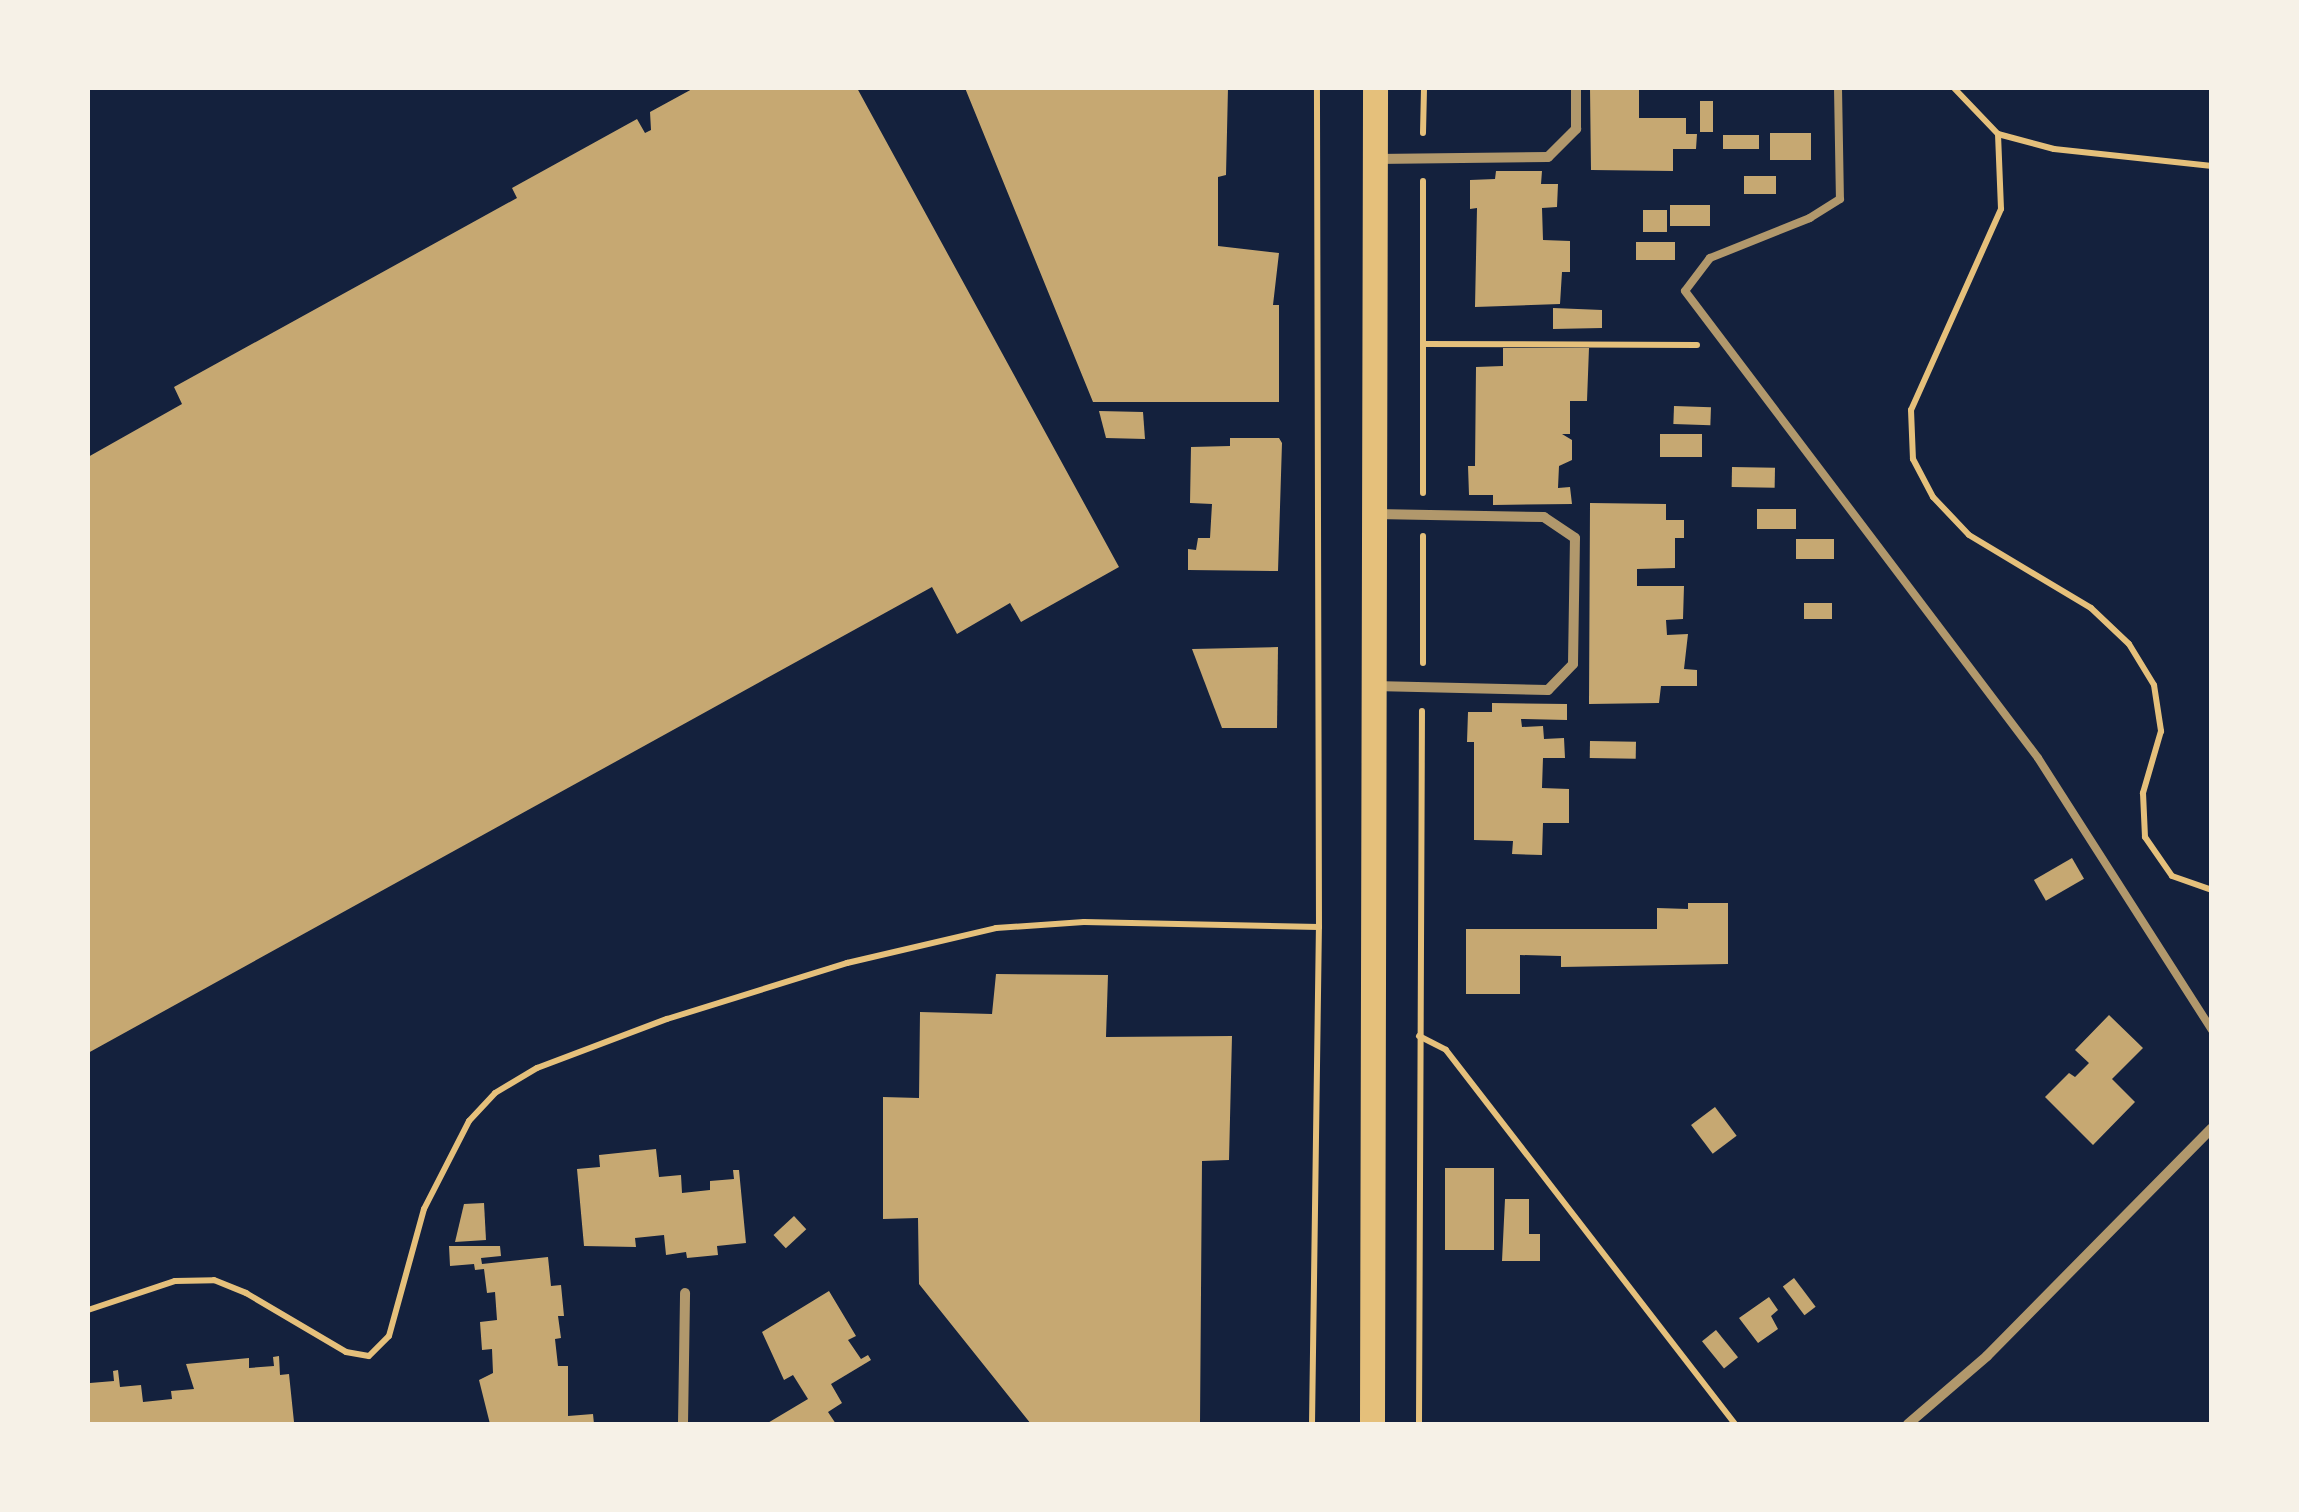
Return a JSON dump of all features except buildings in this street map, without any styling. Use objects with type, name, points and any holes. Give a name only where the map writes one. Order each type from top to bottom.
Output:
[{"type":"main road","points":[[1372,1424],[1375,88]]},
{"type":"street","points":[[1374,159],[1548,157],[1576,130],[1576,88]]},
{"type":"street","points":[[1373,686],[1548,690],[1573,664],[1575,538],[1544,517],[1374,514]]},
{"type":"street","points":[[1908,1424],[1987,1356],[2212,1128]]},
{"type":"street","points":[[683,1424],[685,1293]]},
{"type":"lane","points":[[1838,88],[1840,199],[1810,218],[1710,258],[1685,290],[2038,758],[2212,1030]]},
{"type":"path","points":[[1312,1424],[1319,927],[1317,88]]},
{"type":"path","points":[[1418,1424],[1424,88]]},
{"type":"path","points":[[1954,88],[1998,134],[2054,149],[2212,166]]},
{"type":"path","points":[[1998,134],[2000,209],[1911,410],[1913,459],[1933,497],[1969,535],[2092,608],[2129,644],[2154,685],[2161,731],[2144,793],[2145,836],[2172,876],[2212,890]]},
{"type":"path","points":[[1423,344],[1728,346]]},
{"type":"path","points":[[88,1310],[175,1281],[214,1280],[246,1292],[346,1352],[369,1356],[389,1336],[424,1209],[470,1121],[496,1093],[536,1068],[847,962],[996,928],[1084,922],[1319,927]]},
{"type":"path","points":[[1418,1035],[1446,1050],[1735,1424]]}]
